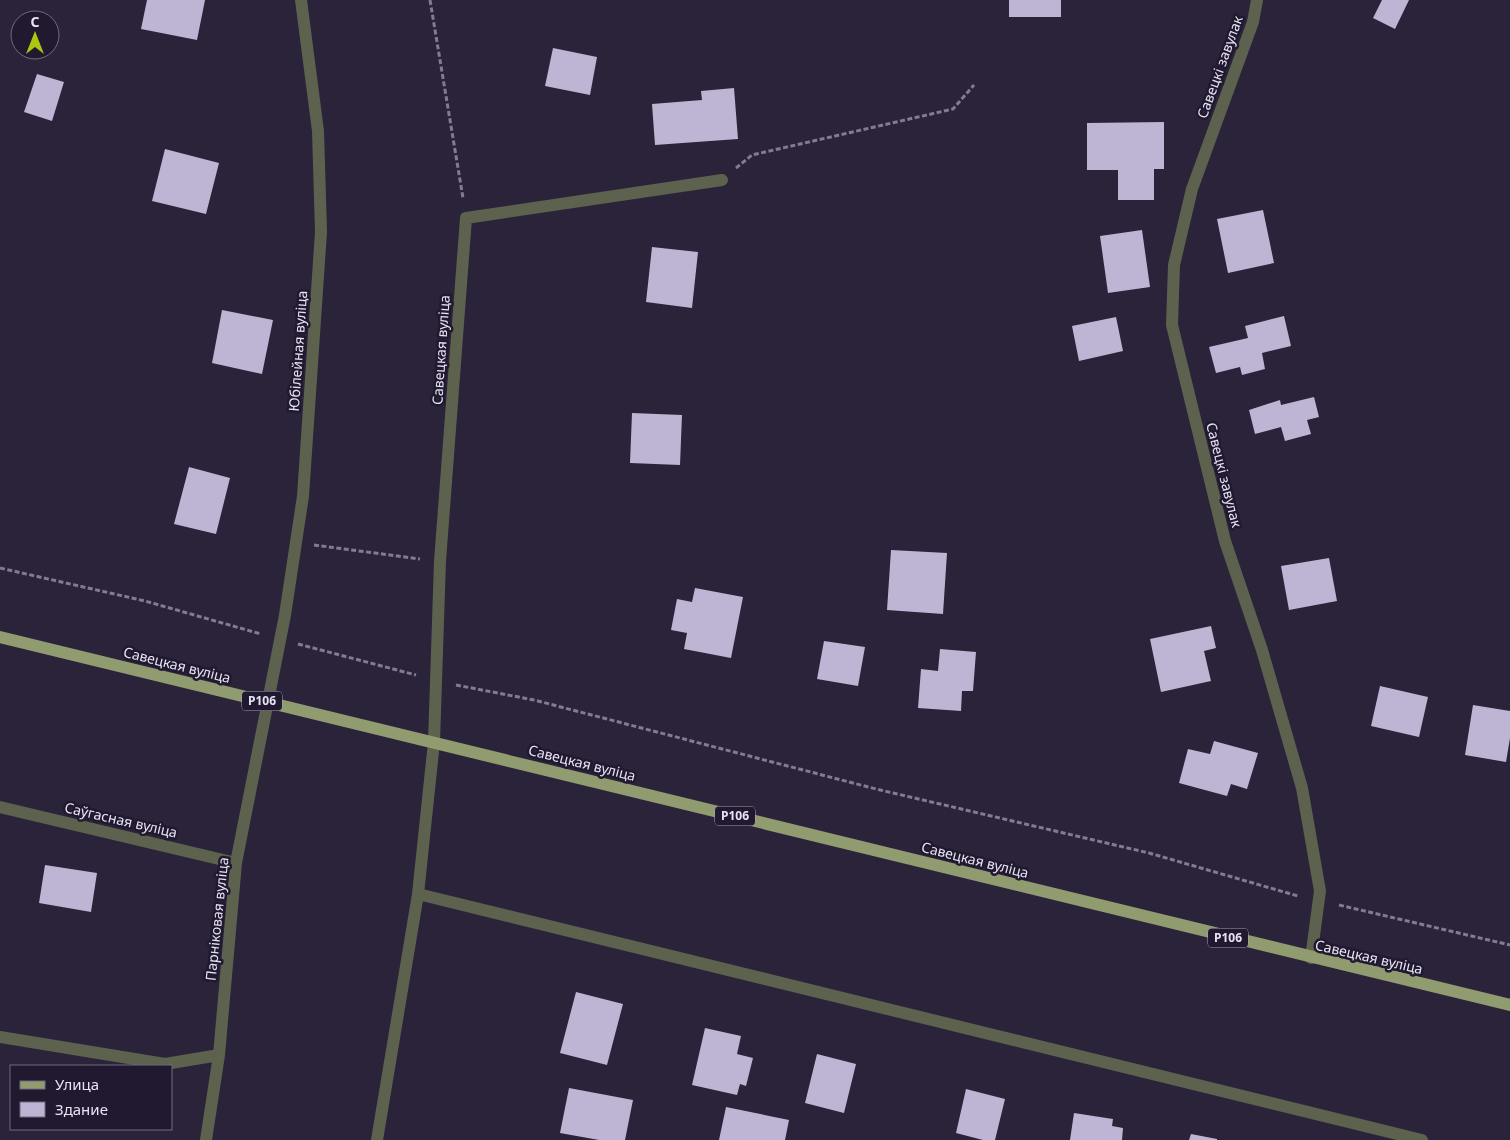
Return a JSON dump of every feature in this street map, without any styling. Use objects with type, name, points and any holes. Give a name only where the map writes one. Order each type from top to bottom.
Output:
[{"type":"main road","name":"Савецкая вуліца","points":[[0,637],[1510,1006]]},
{"type":"street","name":"Юбілейная вуліца","points":[[268,702],[303,496],[321,232],[318,131],[301,0]]},
{"type":"street","name":"Савецкі завулак","points":[[1257,0],[1253,22],[1192,189],[1174,265],[1172,325],[1225,541],[1262,650],[1302,788],[1320,890],[1311,958]]},
{"type":"street","points":[[466,218],[722,180]]},
{"type":"street","name":"Савецкая вуліца","points":[[434,742],[440,561],[466,218]]},
{"type":"street","name":"Парніковая вуліца","points":[[206,1140],[219,1055],[236,863],[268,702]]},
{"type":"street","points":[[377,1140],[418,894],[434,742]]},
{"type":"street","name":"Саўгасная вуліца","points":[[0,807],[236,863]]},
{"type":"street","points":[[418,894],[1422,1140]]},
{"type":"street","points":[[0,1037],[164,1064],[219,1055]]},
{"type":"path","points":[[430,0],[466,218]]},
{"type":"path","points":[[722,180],[752,155],[953,109],[974,85]]},
{"type":"path","points":[[296,542],[440,561]]},
{"type":"path","points":[[0,568],[145,601],[280,640],[436,681],[534,700],[876,789],[1148,853],[1318,900],[1510,945]]},
{"type":"building","points":[[147,0],[205,0],[197,40],[141,29]]},
{"type":"building","points":[[1009,0],[1061,0],[1061,17],[1009,17]]},
{"type":"building","points":[[1382,0],[1409,0],[1395,29],[1373,18]]},
{"type":"building","points":[[553,48],[597,57],[590,95],[545,86]]},
{"type":"building","points":[[37,74],[64,82],[52,121],[24,112]]},
{"type":"building","points":[[734,88],[738,139],[655,145],[652,104],[702,100],[701,91]]},
{"type":"building","points":[[1164,122],[1164,169],[1154,169],[1154,200],[1118,200],[1118,170],[1087,170],[1087,123]]},
{"type":"building","points":[[165,149],[219,163],[206,214],[152,201]]},
{"type":"building","points":[[1263,210],[1274,263],[1228,273],[1217,219]]},
{"type":"building","points":[[1142,230],[1150,287],[1108,293],[1100,236]]},
{"type":"building","points":[[652,247],[698,252],[692,308],[646,302]]},
{"type":"building","points":[[222,310],[273,320],[262,374],[212,363]]},
{"type":"building","points":[[1284,316],[1291,346],[1262,353],[1265,369],[1242,375],[1240,367],[1216,373],[1209,347],[1248,338],[1245,326]]},
{"type":"building","points":[[1116,317],[1123,351],[1079,361],[1072,326]]},
{"type":"building","points":[[1314,397],[1319,417],[1307,420],[1311,434],[1285,441],[1281,427],[1255,434],[1249,410],[1280,400],[1281,405]]},
{"type":"building","points":[[632,413],[682,415],[680,465],[630,463]]},
{"type":"building","points":[[189,467],[230,478],[216,534],[174,524]]},
{"type":"building","points":[[891,550],[947,553],[943,614],[887,610]]},
{"type":"building","points":[[1329,558],[1337,601],[1289,610],[1281,566]]},
{"type":"building","points":[[695,588],[743,597],[731,658],[684,649],[687,633],[671,630],[677,599],[692,602]]},
{"type":"building","points":[[1211,626],[1216,648],[1204,651],[1211,681],[1161,692],[1150,639]]},
{"type":"building","points":[[824,641],[865,647],[858,686],[817,679]]},
{"type":"building","points":[[940,649],[976,652],[973,691],[962,691],[961,711],[918,708],[921,669],[938,671]]},
{"type":"building","points":[[1380,686],[1428,697],[1419,737],[1371,726]]},
{"type":"building","points":[[1473,705],[1510,711],[1510,738],[1506,762],[1465,755]]},
{"type":"building","points":[[1214,741],[1258,753],[1247,789],[1231,784],[1227,796],[1179,783],[1188,749],[1210,754]]},
{"type":"building","points":[[45,865],[97,873],[91,912],[39,903]]},
{"type":"building","points":[[576,992],[623,1004],[607,1065],[560,1053]]},
{"type":"building","points":[[705,1028],[741,1036],[737,1054],[753,1058],[746,1086],[740,1084],[737,1095],[692,1085]]},
{"type":"building","points":[[817,1054],[856,1064],[844,1113],[805,1103]]},
{"type":"building","points":[[569,1088],[633,1100],[625,1140],[599,1140],[560,1133]]},
{"type":"building","points":[[966,1089],[1005,1099],[995,1140],[983,1140],[956,1133]]},
{"type":"building","points":[[726,1107],[789,1120],[785,1140],[719,1140]]},
{"type":"building","points":[[1074,1113],[1113,1119],[1112,1126],[1123,1128],[1122,1140],[1070,1140]]},
{"type":"building","points":[[1191,1134],[1217,1139],[1217,1140],[1189,1140]]}]
